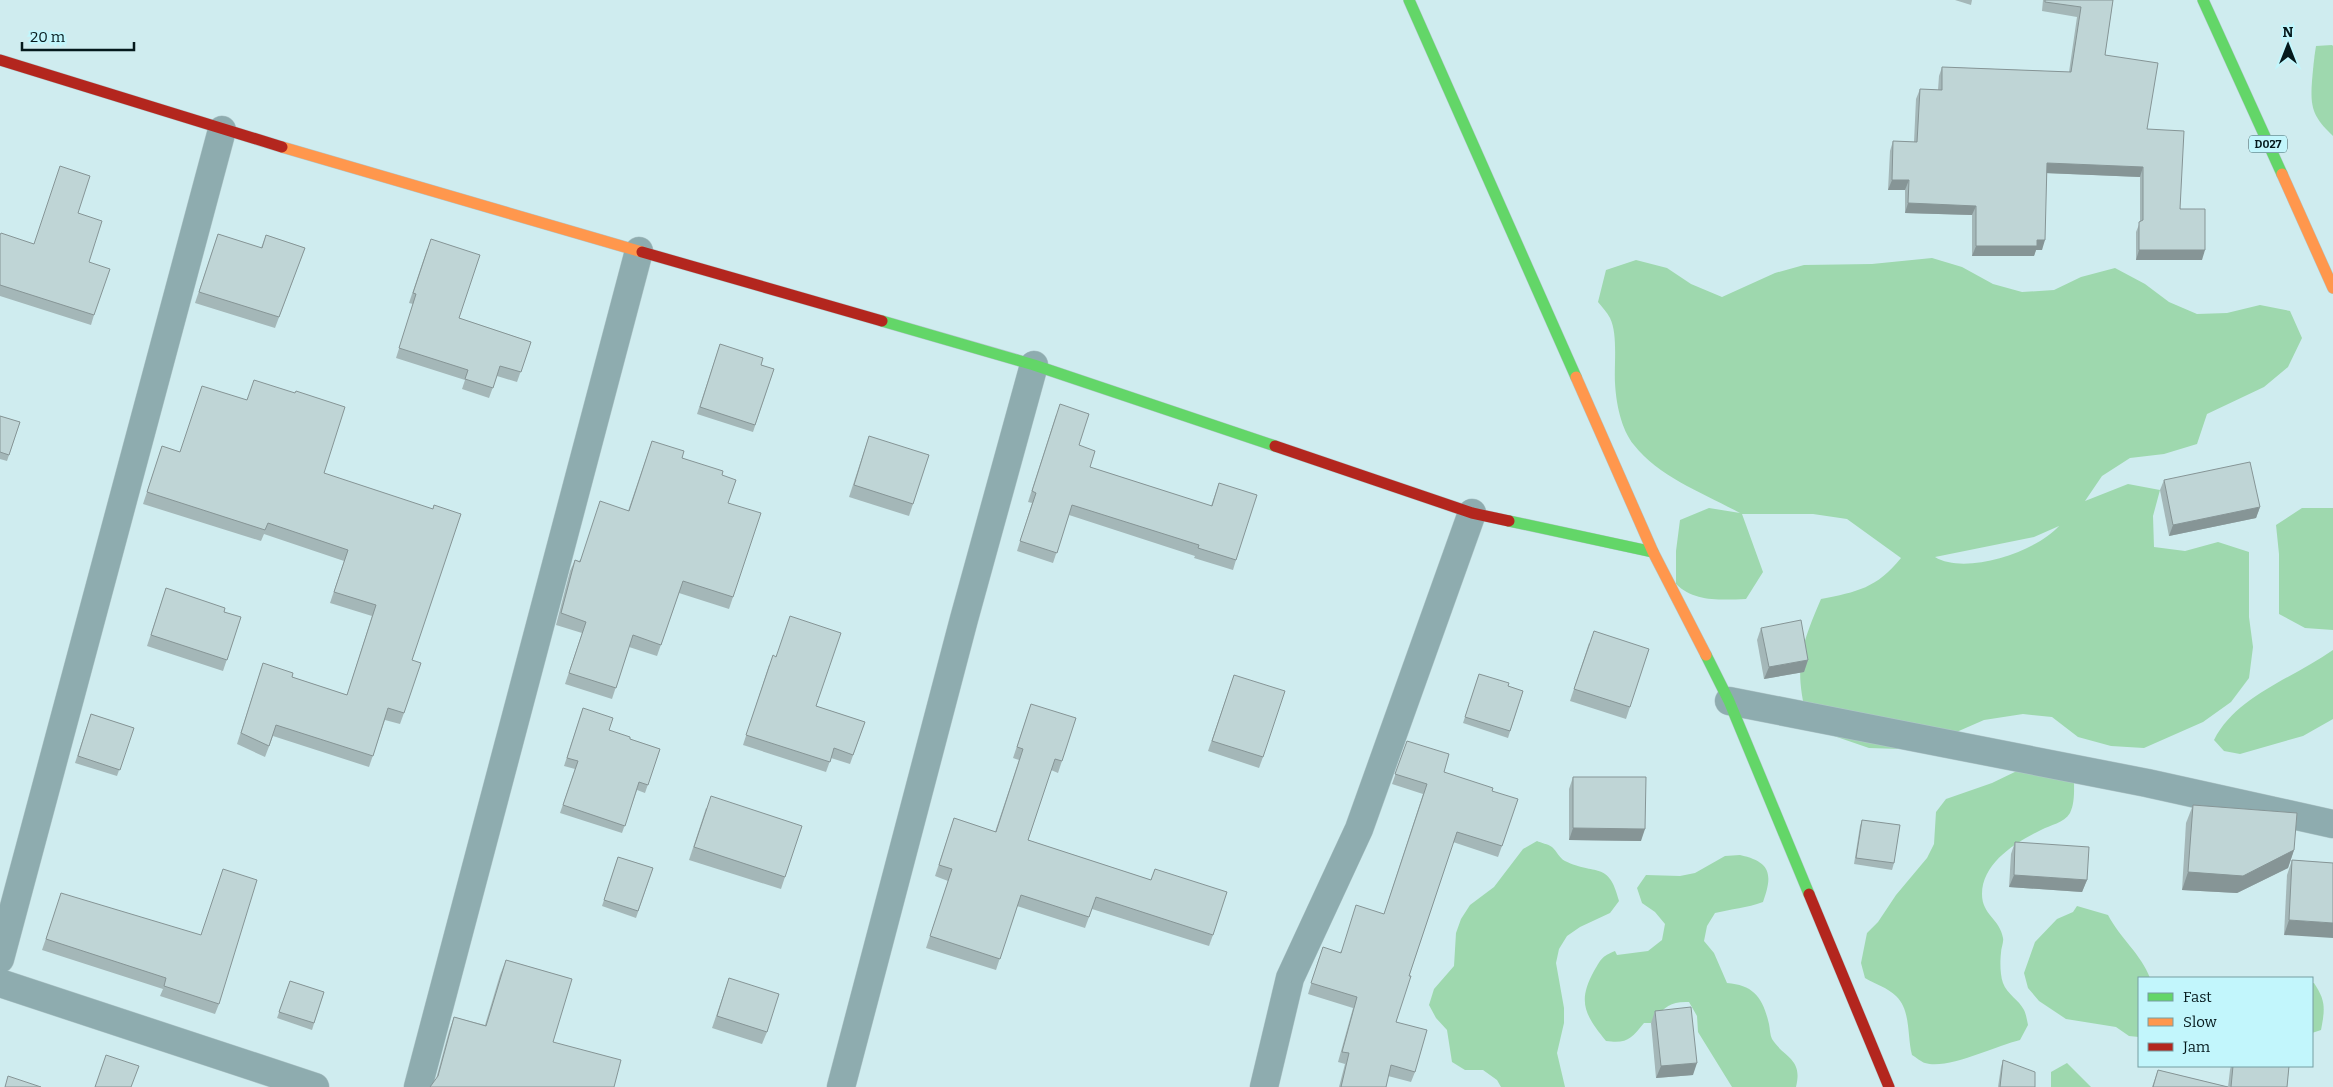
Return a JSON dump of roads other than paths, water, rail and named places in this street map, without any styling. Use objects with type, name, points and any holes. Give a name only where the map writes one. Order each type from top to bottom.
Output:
[{"type":"street","points":[[1409,0],[1653,552],[1729,701],[1889,1087]]},
{"type":"street","name":"D027","points":[[2203,0],[2333,288]]},
{"type":"street","points":[[0,60],[222,130],[1034,365],[1472,513],[1653,552]]},
{"type":"street","points":[[0,959],[222,130]]},
{"type":"street","points":[[418,1087],[640,251]]},
{"type":"street","points":[[841,1087],[966,609],[1034,365]]},
{"type":"street","points":[[1264,1087],[1290,978],[1359,830],[1472,513]]},
{"type":"street","points":[[1729,701],[2137,781],[2333,824]]},
{"type":"street","points":[[0,983],[315,1087]]}]
